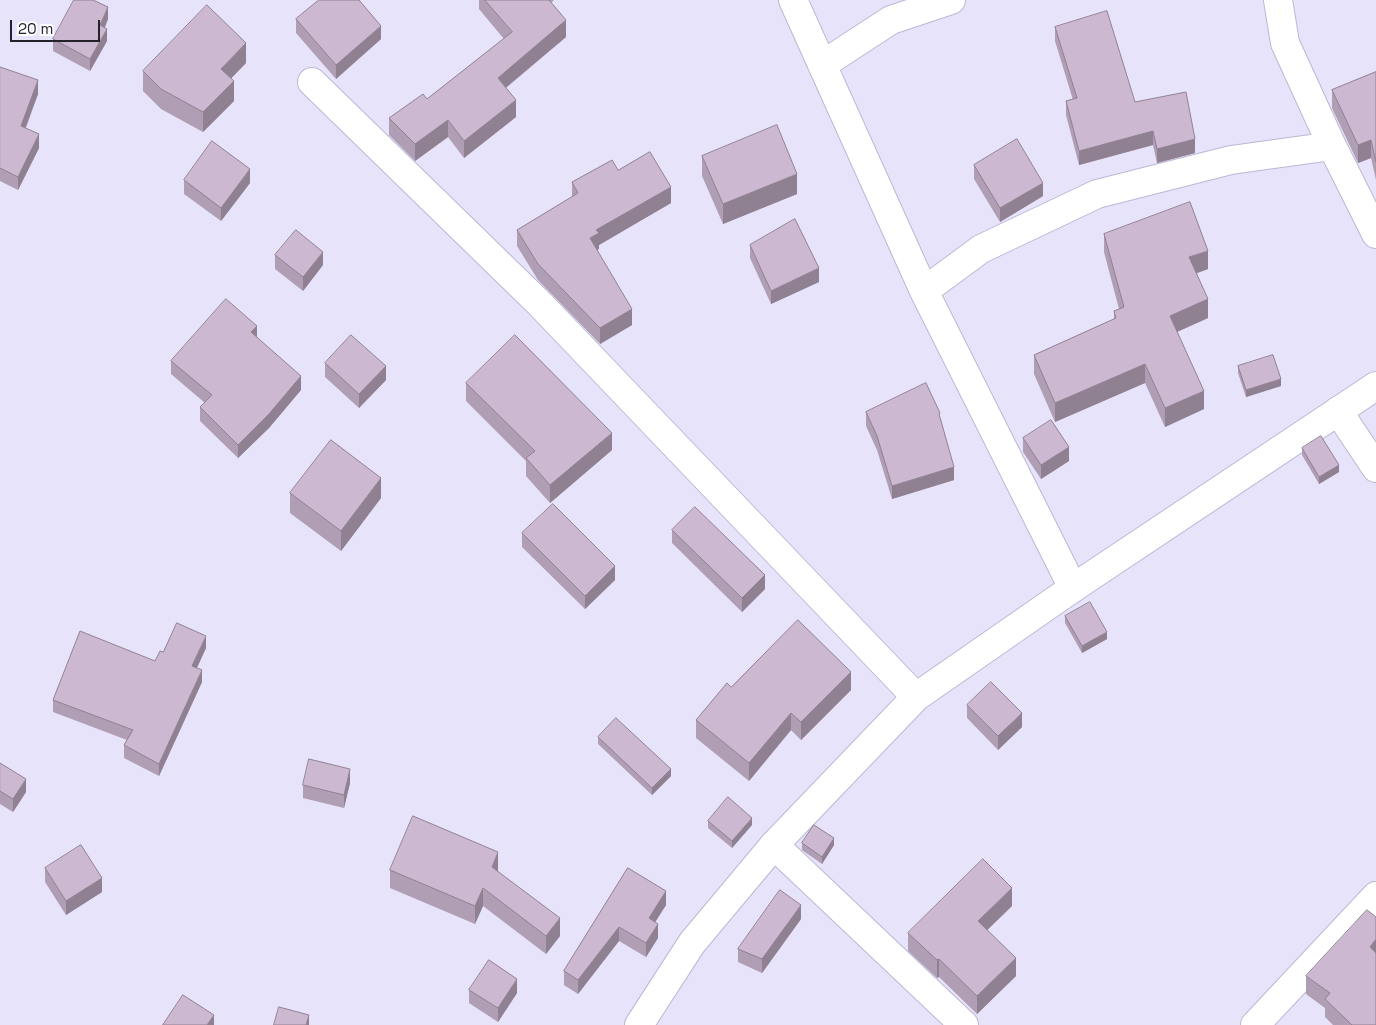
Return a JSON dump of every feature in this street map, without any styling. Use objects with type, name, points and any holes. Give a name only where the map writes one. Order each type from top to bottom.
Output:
[{"type":"street","points":[[793,0],[924,291],[1073,588]]},
{"type":"street","points":[[822,65],[891,20],[951,0]]},
{"type":"street","points":[[1278,0],[1285,43],[1332,146],[1376,234]]},
{"type":"street","points":[[312,82],[540,304],[916,697]]},
{"type":"street","points":[[924,291],[981,249],[1097,194],[1231,160],[1332,146]]},
{"type":"street","points":[[639,1025],[692,943],[774,845],[916,697],[1073,588],[1376,386]]},
{"type":"street","points":[[1338,411],[1376,468]]},
{"type":"street","points":[[774,845],[964,1025]]},
{"type":"street","points":[[1255,1025],[1376,896]]},
{"type":"building","points":[[74,0],[93,0],[108,7],[100,25],[107,29],[90,59],[53,39]]},
{"type":"building","points":[[319,0],[359,0],[381,26],[336,65],[296,19]]},
{"type":"building","points":[[485,0],[549,0],[566,20],[498,78],[516,100],[464,141],[448,120],[415,144],[389,118],[423,94],[427,99],[512,32]]},
{"type":"building","points":[[207,5],[246,43],[221,69],[234,81],[203,112],[161,89],[143,71]]},
{"type":"building","points":[[1107,11],[1135,102],[1186,92],[1195,139],[1157,149],[1153,131],[1079,151],[1066,101],[1077,98],[1055,27]]},
{"type":"building","points":[[0,67],[38,80],[21,126],[39,134],[18,177],[0,168]]},
{"type":"building","points":[[1376,72],[1376,162],[1371,140],[1358,145],[1332,90]]},
{"type":"building","points":[[777,125],[797,174],[723,204],[702,156]]},
{"type":"building","points":[[1017,139],[1043,183],[1000,208],[974,165]]},
{"type":"building","points":[[212,141],[250,169],[221,208],[184,180]]},
{"type":"building","points":[[650,152],[671,187],[596,230],[599,233],[590,238],[632,309],[600,328],[538,264],[517,230],[578,193],[572,182],[612,160],[618,170]]},
{"type":"building","points":[[1190,202],[1208,251],[1189,257],[1208,299],[1170,316],[1204,391],[1165,408],[1145,364],[1055,403],[1034,355],[1116,318],[1114,311],[1124,307],[1104,234]]},
{"type":"building","points":[[795,219],[819,268],[771,291],[750,245]]},
{"type":"building","points":[[296,230],[323,252],[303,277],[275,255]]},
{"type":"building","points":[[226,299],[257,326],[251,332],[301,376],[269,414],[238,445],[200,407],[212,395],[171,361]]},
{"type":"building","points":[[351,335],[386,366],[359,394],[325,363]]},
{"type":"building","points":[[515,335],[612,433],[550,485],[526,458],[535,451],[466,383]]},
{"type":"building","points":[[1273,355],[1281,379],[1246,390],[1238,366]]},
{"type":"building","points":[[926,383],[940,413],[954,467],[892,486],[877,436],[866,412]]},
{"type":"building","points":[[1051,420],[1069,447],[1041,465],[1023,438]]},
{"type":"building","points":[[1321,436],[1339,465],[1319,477],[1302,448]]},
{"type":"building","points":[[331,440],[381,478],[341,531],[290,493]]},
{"type":"building","points":[[553,504],[615,566],[585,596],[522,533]]},
{"type":"building","points":[[695,507],[765,575],[742,598],[672,530]]},
{"type":"building","points":[[1090,602],[1107,632],[1082,646],[1065,616]]},
{"type":"building","points":[[798,620],[851,672],[801,722],[791,713],[749,763],[696,720],[727,683],[731,687]]},
{"type":"building","points":[[177,623],[206,636],[192,666],[202,670],[159,764],[124,745],[133,730],[53,700],[80,631],[155,661],[160,651],[163,652]]},
{"type":"building","points":[[991,682],[1022,713],[998,736],[967,705]]},
{"type":"building","points":[[616,718],[671,769],[652,788],[598,737]]},
{"type":"building","points":[[309,759],[350,769],[344,795],[303,785]]},
{"type":"building","points":[[0,763],[26,779],[13,799],[0,791]]},
{"type":"building","points":[[728,797],[752,818],[732,841],[708,821]]},
{"type":"building","points":[[413,816],[498,852],[492,867],[560,918],[546,936],[483,888],[475,906],[390,870]]},
{"type":"building","points":[[814,825],[834,838],[822,857],[802,843]]},
{"type":"building","points":[[81,845],[102,878],[66,901],[45,868]]},
{"type":"building","points":[[983,859],[1012,888],[978,921],[1016,958],[977,996],[939,959],[937,960],[908,933]]},
{"type":"building","points":[[628,868],[666,891],[649,918],[658,924],[646,943],[619,927],[578,980],[564,971]]},
{"type":"building","points":[[780,890],[801,905],[762,959],[738,949]]},
{"type":"building","points":[[1367,910],[1376,917],[1376,939],[1370,947],[1376,953],[1376,1025],[1352,1025],[1325,999],[1330,993],[1306,976]]},
{"type":"building","points":[[489,960],[517,979],[498,1008],[469,990]]},
{"type":"building","points":[[183,995],[214,1015],[207,1025],[163,1025]]},
{"type":"building","points":[[279,1007],[309,1015],[306,1025],[274,1025]]}]
